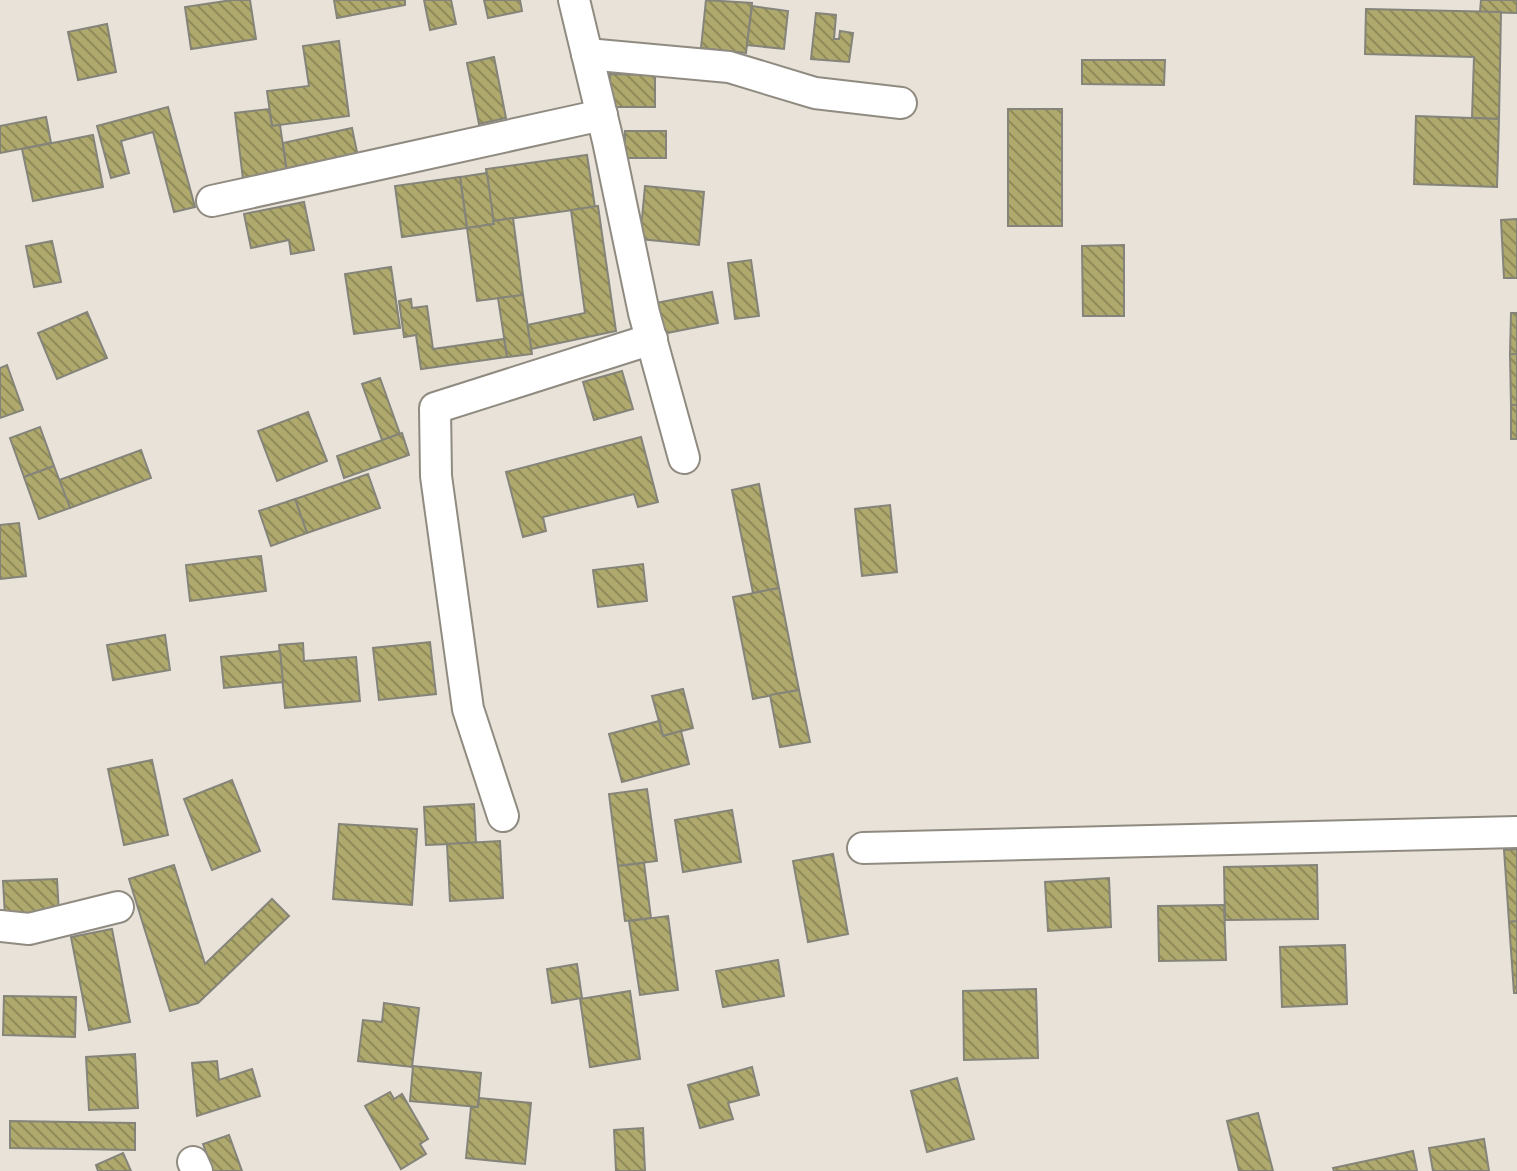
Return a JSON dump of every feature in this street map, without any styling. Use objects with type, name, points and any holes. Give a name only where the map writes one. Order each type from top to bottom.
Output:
[{"type":"street","points":[[574,0],[644,313],[684,458]]},
{"type":"street","points":[[587,54],[729,67],[815,93],[901,103]]},
{"type":"street","points":[[212,201],[602,115]]},
{"type":"street","points":[[503,816],[468,709],[436,476],[435,408],[652,339]]},
{"type":"street","points":[[863,848],[1517,832]]},
{"type":"street","points":[[0,926],[29,929],[118,907]]},
{"type":"building","points":[[250,0],[256,39],[191,49],[185,7]]},
{"type":"building","points":[[334,0],[405,0],[405,5],[337,18]]},
{"type":"building","points":[[424,0],[451,0],[456,24],[430,30]]},
{"type":"building","points":[[484,0],[520,0],[522,11],[488,18]]},
{"type":"building","points":[[706,0],[752,3],[746,53],[701,48]]},
{"type":"building","points":[[1481,0],[1517,0],[1517,13],[1480,12]]},
{"type":"building","points":[[752,6],[788,11],[784,49],[747,45]]},
{"type":"building","points":[[1366,9],[1501,12],[1499,119],[1472,118],[1474,57],[1365,54]]},
{"type":"building","points":[[816,13],[836,15],[834,39],[839,39],[840,31],[853,33],[849,62],[811,59]]},
{"type":"building","points":[[107,24],[116,72],[78,80],[68,32]]},
{"type":"building","points":[[339,41],[349,116],[272,126],[267,91],[309,86],[303,46]]},
{"type":"building","points":[[494,57],[506,118],[479,124],[467,63]]},
{"type":"building","points":[[1082,60],[1165,60],[1164,85],[1082,84]]},
{"type":"building","points":[[610,74],[655,75],[655,107],[610,107]]},
{"type":"building","points":[[168,107],[195,207],[174,212],[153,132],[121,141],[129,173],[111,178],[97,126]]},
{"type":"building","points":[[269,109],[272,126],[280,125],[287,173],[243,179],[235,113]]},
{"type":"building","points":[[1008,109],[1062,109],[1062,226],[1008,226]]},
{"type":"building","points":[[1416,116],[1499,119],[1497,187],[1414,184]]},
{"type":"building","points":[[46,117],[51,143],[0,153],[0,126]]},
{"type":"building","points":[[352,128],[358,157],[287,173],[283,143]]},
{"type":"building","points":[[625,131],[666,131],[666,158],[625,158]]},
{"type":"building","points":[[93,135],[103,187],[33,201],[22,149]]},
{"type":"building","points":[[587,155],[595,207],[493,221],[486,169]]},
{"type":"building","points":[[487,173],[494,224],[467,228],[460,177]]},
{"type":"building","points":[[460,177],[467,228],[402,237],[395,186]]},
{"type":"building","points":[[645,186],[704,192],[699,245],[640,239]]},
{"type":"building","points":[[304,202],[314,250],[291,254],[289,240],[251,248],[244,214]]},
{"type":"building","points":[[598,206],[616,331],[531,349],[527,325],[585,313],[571,210]]},
{"type":"building","points":[[513,218],[523,295],[477,301],[467,228]]},
{"type":"building","points":[[1517,219],[1517,278],[1504,278],[1501,220]]},
{"type":"building","points":[[52,241],[61,282],[34,287],[26,246]]},
{"type":"building","points":[[1124,245],[1124,316],[1083,316],[1082,246]]},
{"type":"building","points":[[751,260],[759,316],[735,319],[728,263]]},
{"type":"building","points":[[391,267],[400,328],[354,334],[345,274]]},
{"type":"building","points":[[712,292],[718,323],[662,334],[656,303]]},
{"type":"building","points":[[523,295],[532,354],[507,357],[498,298]]},
{"type":"building","points":[[411,299],[412,308],[427,306],[433,349],[504,339],[507,357],[421,369],[416,335],[404,337],[399,301]]},
{"type":"building","points":[[87,312],[107,358],[57,379],[38,333]]},
{"type":"building","points":[[1511,313],[1517,313],[1517,354],[1510,354]]},
{"type":"building","points":[[1510,354],[1517,354],[1517,405],[1511,405]]},
{"type":"building","points":[[7,365],[23,410],[0,418],[0,368]]},
{"type":"building","points":[[622,371],[633,409],[594,420],[583,382]]},
{"type":"building","points":[[380,378],[400,434],[382,440],[362,384]]},
{"type":"building","points":[[1511,405],[1517,405],[1517,439],[1511,439]]},
{"type":"building","points":[[308,412],[327,461],[277,481],[258,431]]},
{"type":"building","points":[[40,427],[54,466],[24,477],[10,438]]},
{"type":"building","points":[[402,433],[409,455],[344,478],[337,456]]},
{"type":"building","points":[[641,437],[658,502],[638,507],[634,494],[543,517],[546,531],[523,537],[506,472]]},
{"type":"building","points":[[141,450],[151,478],[70,508],[59,480]]},
{"type":"building","points":[[54,466],[70,508],[39,519],[24,477]]},
{"type":"building","points":[[368,474],[380,508],[307,533],[295,499]]},
{"type":"building","points":[[759,484],[779,588],[753,593],[732,490]]},
{"type":"building","points":[[295,499],[307,533],[271,546],[259,511]]},
{"type":"building","points":[[890,505],[897,572],[862,576],[855,509]]},
{"type":"building","points":[[19,523],[26,576],[0,579],[0,525]]},
{"type":"building","points":[[261,556],[266,591],[190,601],[186,565]]},
{"type":"building","points":[[643,564],[647,601],[598,607],[593,570]]},
{"type":"building","points":[[779,588],[799,690],[753,699],[733,597]]},
{"type":"building","points":[[165,635],[170,670],[113,680],[107,645]]},
{"type":"building","points":[[430,642],[436,694],[379,700],[373,648]]},
{"type":"building","points":[[303,643],[304,661],[356,657],[360,701],[285,708],[279,645]]},
{"type":"building","points":[[280,651],[283,682],[224,688],[221,657]]},
{"type":"building","points":[[683,689],[693,728],[663,736],[652,696]]},
{"type":"building","points":[[799,690],[810,742],[780,747],[770,695]]},
{"type":"building","points":[[659,721],[663,736],[681,731],[689,764],[622,782],[609,734]]},
{"type":"building","points":[[152,760],[168,835],[124,845],[108,769]]},
{"type":"building","points":[[232,780],[260,851],[212,870],[184,799]]},
{"type":"building","points":[[647,789],[657,861],[618,866],[609,794]]},
{"type":"building","points":[[474,804],[476,843],[426,845],[424,807]]},
{"type":"building","points":[[732,810],[741,862],[683,872],[675,820]]},
{"type":"building","points":[[339,824],[417,829],[412,905],[333,899]]},
{"type":"building","points":[[500,841],[503,898],[450,901],[447,844]]},
{"type":"building","points":[[1517,849],[1517,921],[1509,922],[1504,850]]},
{"type":"building","points":[[833,854],[848,934],[808,942],[793,861]]},
{"type":"building","points":[[644,863],[651,918],[625,921],[618,866]]},
{"type":"building","points":[[174,865],[205,964],[272,899],[289,916],[198,1003],[170,1011],[129,879]]},
{"type":"building","points":[[1317,865],[1318,919],[1225,920],[1224,867]]},
{"type":"building","points":[[1109,878],[1111,927],[1048,931],[1045,882]]},
{"type":"building","points":[[57,879],[59,914],[5,916],[3,881]]},
{"type":"building","points":[[1224,905],[1226,960],[1159,961],[1158,906]]},
{"type":"building","points":[[668,916],[678,990],[640,995],[629,921]]},
{"type":"building","points":[[1517,921],[1517,993],[1514,993],[1509,922]]},
{"type":"building","points":[[112,929],[130,1022],[89,1030],[71,937]]},
{"type":"building","points":[[1345,945],[1347,1004],[1282,1007],[1280,947]]},
{"type":"building","points":[[778,960],[784,996],[723,1007],[716,971]]},
{"type":"building","points":[[577,964],[582,998],[552,1003],[547,969]]},
{"type":"building","points":[[1036,989],[1038,1058],[964,1060],[963,991]]},
{"type":"building","points":[[630,991],[640,1059],[590,1067],[580,999]]},
{"type":"building","points":[[4,996],[76,997],[75,1037],[3,1035]]},
{"type":"building","points":[[384,1003],[419,1008],[412,1067],[358,1061],[363,1020],[382,1022]]},
{"type":"building","points":[[135,1054],[138,1108],[89,1110],[86,1057]]},
{"type":"building","points":[[217,1061],[219,1080],[252,1069],[260,1096],[197,1116],[192,1063]]},
{"type":"building","points":[[413,1066],[481,1073],[478,1107],[410,1101]]},
{"type":"building","points":[[752,1067],[759,1095],[728,1103],[733,1119],[700,1128],[688,1085]]},
{"type":"building","points":[[957,1078],[974,1139],[927,1152],[911,1091]]},
{"type":"building","points":[[390,1092],[394,1099],[402,1094],[428,1139],[420,1144],[426,1154],[401,1169],[365,1106]]},
{"type":"building","points":[[479,1098],[531,1103],[525,1164],[466,1158],[471,1107],[478,1107]]},
{"type":"building","points":[[1258,1113],[1273,1171],[1239,1171],[1227,1121]]},
{"type":"building","points":[[10,1121],[135,1123],[135,1150],[10,1148]]},
{"type":"building","points":[[643,1128],[645,1171],[616,1171],[614,1130]]},
{"type":"building","points":[[229,1135],[242,1171],[213,1171],[203,1144]]},
{"type":"building","points":[[1484,1139],[1489,1171],[1433,1171],[1429,1148]]},
{"type":"building","points":[[1413,1151],[1417,1171],[1334,1171],[1333,1168]]},
{"type":"building","points":[[123,1153],[131,1171],[98,1171],[96,1165]]}]
